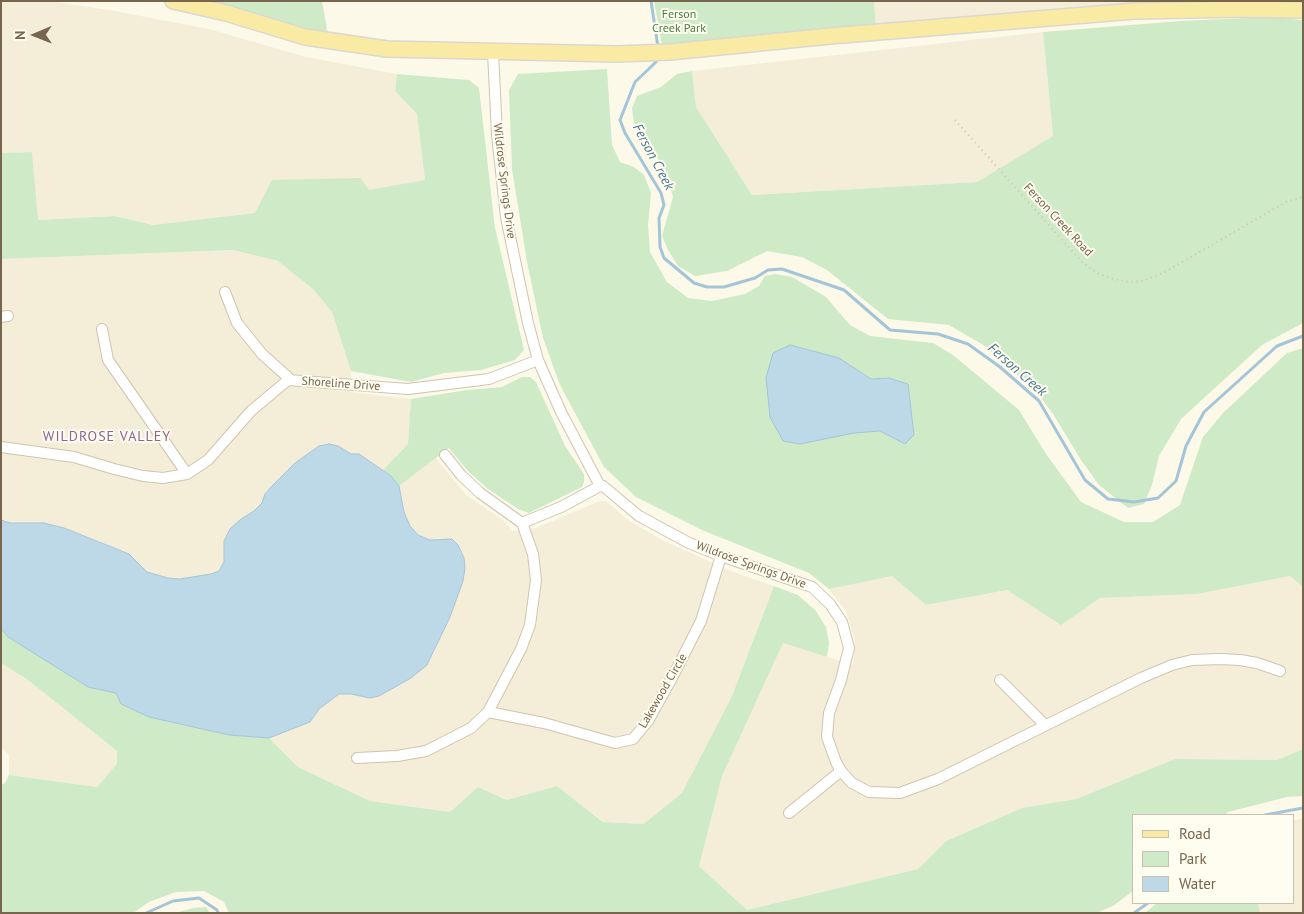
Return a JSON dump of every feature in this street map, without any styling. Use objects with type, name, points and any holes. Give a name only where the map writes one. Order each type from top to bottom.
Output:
[{"type":"main road","points":[[173,1],[226,13],[305,37],[388,49],[638,54],[1134,11],[1303,10]]},
{"type":"street","name":"Wildrose Springs Drive","points":[[493,52],[497,135],[506,217],[528,323],[538,360],[561,412],[600,486],[603,486],[639,516],[689,543],[720,556],[812,587],[830,604],[842,622],[849,648],[841,680],[829,713],[827,737],[836,762],[852,783],[869,792],[900,793],[938,779],[1140,678],[1172,665],[1220,659],[1240,660],[1257,663],[1280,671]]},
{"type":"street","points":[[225,292],[237,323],[262,354],[292,380]]},
{"type":"street","points":[[102,329],[108,360],[187,474]]},
{"type":"street","name":"Shoreline Drive","points":[[1,447],[74,457],[144,476],[163,478],[187,474],[208,460],[251,411],[288,380],[408,389],[489,379],[538,360]]},
{"type":"street","points":[[357,758],[398,756],[426,751],[471,728],[488,712],[521,649],[530,625],[536,580],[533,554],[522,523],[480,493],[461,475],[446,454]]},
{"type":"street","points":[[522,523],[561,507],[600,486]]},
{"type":"street","name":"Lakewood Circle","points":[[488,712],[544,723],[615,743],[634,739],[648,721],[700,621],[720,556]]},
{"type":"street","points":[[1000,680],[1045,725]]},
{"type":"street","points":[[789,813],[841,771]]},
{"type":"path","name":"Ferson Creek Road","points":[[955,120],[1082,261],[1097,273],[1113,279],[1129,282],[1143,281],[1165,272],[1286,202],[1303,197]]},
{"type":"shaded area","points":[[1,1],[49,1],[109,10],[209,29],[306,57],[397,74],[395,91],[417,114],[425,180],[255,213],[153,225],[115,216],[37,220],[32,152],[1,153]]},
{"type":"shaded area","points":[[874,1],[1303,1],[1303,6],[1038,15],[1038,11],[876,27]]},
{"type":"shaded area","points":[[1043,32],[1053,136],[977,182],[752,195],[696,107],[692,71]]},
{"type":"shaded area","points":[[233,250],[278,261],[313,289],[332,312],[351,371],[350,392],[411,399],[408,444],[383,470],[359,454],[351,454],[329,444],[319,446],[295,463],[265,494],[262,503],[254,511],[241,519],[224,562],[219,571],[211,574],[180,579],[168,578],[147,572],[129,554],[64,528],[10,523],[1,520],[1,259]]},
{"type":"shaded area","points":[[436,458],[466,495],[503,520],[513,531],[536,528],[600,501],[606,501],[628,520],[662,540],[733,572],[774,586],[732,696],[682,793],[645,824],[604,822],[557,786],[507,800],[478,787],[450,812],[370,801],[298,767],[269,738],[310,722],[318,709],[339,694],[360,695],[427,665],[450,617],[463,581],[441,538],[430,540],[418,535],[410,526],[404,512],[399,486]]},
{"type":"shaded area","points":[[892,575],[926,605],[1007,590],[1061,624],[1100,598],[1197,594],[1290,576],[1303,587],[1303,749],[1277,760],[1175,759],[1076,799],[1022,808],[946,841],[918,869],[747,910],[699,866],[722,776],[783,643],[853,665],[855,642],[846,611],[829,589]]},
{"type":"shaded area","points":[[1,663],[28,680],[117,751],[117,765],[97,787],[9,775],[9,755],[1,747]]},
{"type":"shaded area","points":[[1303,819],[1303,913],[1260,913],[1258,904],[1294,904],[1294,820]]},
{"type":"green space","points":[[193,1],[322,1],[328,35]]},
{"type":"green space","name":"Ferson Creek Park","points":[[654,1],[874,1],[876,27],[662,45]]},
{"type":"green space","points":[[1269,17],[1303,20],[1303,323],[1262,345],[1181,419],[1159,456],[1152,485],[1144,504],[1128,508],[1099,485],[1036,391],[985,346],[949,325],[888,319],[827,270],[802,257],[767,251],[727,271],[695,276],[678,266],[662,236],[673,197],[666,171],[634,123],[632,108],[637,96],[661,87],[677,74],[692,71],[696,107],[752,195],[977,182],[1053,136],[1043,32],[1181,21]]},
{"type":"green space","points":[[607,69],[612,145],[620,162],[634,167],[644,175],[651,193],[648,225],[650,252],[667,282],[688,298],[712,301],[745,294],[759,286],[765,276],[775,274],[792,277],[826,297],[850,325],[870,336],[933,343],[953,355],[1019,410],[1046,454],[1081,502],[1124,522],[1153,522],[1180,505],[1203,437],[1223,413],[1287,353],[1303,348],[1303,587],[1290,576],[1197,594],[1100,598],[1061,625],[1007,590],[926,605],[892,576],[829,589],[809,573],[702,530],[636,497],[604,467],[560,385],[543,338],[527,262],[512,169],[509,90],[518,74]],"holes":[[[839,358],[871,379],[889,378],[908,384],[914,435],[905,444],[880,431],[854,433]]]},
{"type":"green space","points":[[397,74],[469,80],[479,88],[495,228],[524,350],[515,360],[481,370],[444,373],[411,382],[351,371],[332,312],[313,289],[278,261],[233,250],[1,259],[1,153],[32,152],[38,220],[115,216],[153,225],[255,213],[272,180],[360,178],[369,190],[425,180],[417,114],[395,91]]},
{"type":"green space","points":[[522,377],[530,377],[536,382],[565,446],[584,474],[582,487],[529,513],[518,509],[488,489],[468,471],[449,448],[399,486],[383,470],[408,444],[411,399],[467,390],[502,387]]},
{"type":"green space","points":[[774,586],[798,595],[816,611],[826,627],[829,643],[827,657],[783,643],[722,776],[699,866],[747,910],[918,869],[946,841],[1022,808],[1076,799],[1175,759],[1277,760],[1303,749],[1303,796],[1287,797],[1225,814],[1132,814],[1132,892],[1113,906],[1096,913],[229,913],[224,902],[204,891],[176,892],[149,902],[133,913],[1,913],[1,785],[5,783],[9,775],[97,787],[117,764],[117,751],[28,680],[1,663],[1,628],[8,637],[88,687],[117,693],[121,704],[149,717],[228,735],[269,738],[298,767],[370,801],[450,812],[478,787],[507,800],[557,786],[603,822],[644,824],[682,793],[732,696]]},
{"type":"green space","points":[[1156,904],[1258,904],[1260,913],[1145,913]]},
{"type":"green space","points":[[206,907],[210,913],[175,913],[193,908]]},
{"type":"water","points":[[790,345],[839,358],[871,379],[889,378],[908,384],[914,435],[905,444],[880,431],[854,433],[800,444],[783,441],[770,417],[766,378],[773,353]]},
{"type":"water","points":[[329,444],[338,446],[351,454],[359,454],[391,476],[399,486],[404,512],[410,526],[418,535],[430,540],[452,539],[458,545],[464,558],[463,581],[450,617],[427,665],[411,678],[379,696],[370,698],[351,694],[339,694],[319,709],[310,722],[269,738],[229,735],[149,717],[121,704],[116,693],[88,687],[8,637],[1,628],[1,520],[10,523],[44,523],[64,528],[129,554],[147,572],[168,578],[180,579],[211,574],[219,571],[224,562],[224,541],[230,529],[262,503],[265,494],[295,463],[319,446]]},
{"type":"waterway","name":"Ferson Creek","points":[[651,1],[658,47]]},
{"type":"waterway","name":"Ferson Creek","points":[[657,56],[656,62],[635,82],[620,120],[625,133],[661,193],[664,205],[659,218],[660,247],[664,258],[694,283],[707,287],[724,287],[755,278],[768,270],[782,269],[844,290],[890,330],[938,334],[968,344],[1000,367],[1039,401],[1085,480],[1108,499],[1134,502],[1158,498],[1176,481],[1186,446],[1204,412],[1277,346],[1303,336]]},
{"type":"waterway","name":"Ferson Creek","points":[[1270,814],[1303,808]]},
{"type":"waterway","name":"Ferson Creek","points":[[146,913],[173,901],[199,898],[217,910],[218,913]]},
{"type":"waterway","name":"Ferson Creek","points":[[1134,913],[1147,904]]},
{"type":"district","name":"WILDROSE VALLEY","points":[[107,437]]}]
